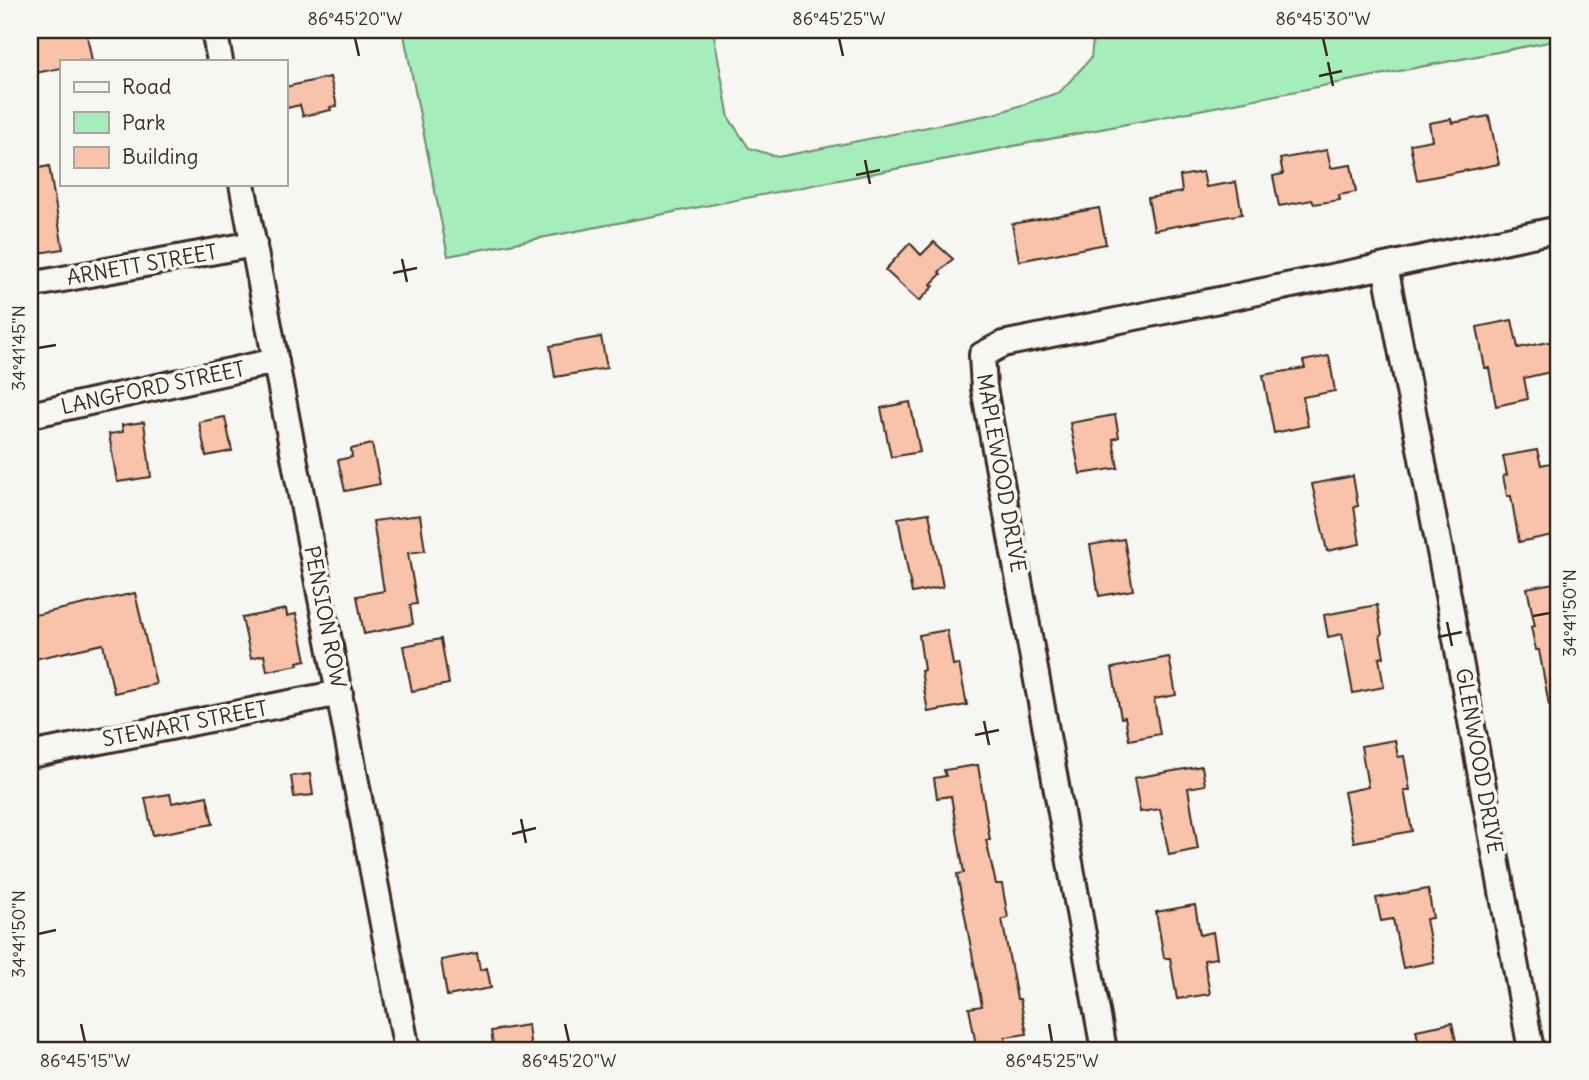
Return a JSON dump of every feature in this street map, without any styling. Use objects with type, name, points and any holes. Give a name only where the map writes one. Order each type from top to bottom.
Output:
[{"type":"street","points":[[214,30],[220,60]]},
{"type":"street","name":"PENSION ROW","points":[[243,186],[407,1050]]},
{"type":"street","name":"MAPLEWOOD DRIVE","points":[[1104,1050],[984,388],[982,355],[1003,344],[1559,229]]},
{"type":"street","name":"ARNETT STREET","points":[[30,285],[254,244]]},
{"type":"street","name":"GLENWOOD DRIVE","points":[[1385,266],[1531,1050]]},
{"type":"street","name":"LANGFORD STREET","points":[[30,415],[276,361]]},
{"type":"street","name":"STEWART STREET","points":[[30,755],[340,693]]},
{"type":"green space","points":[[403,30],[713,30],[729,118],[749,148],[778,157],[998,113],[1060,92],[1091,58],[1094,30],[1559,30],[1559,40],[448,256]]},
{"type":"building","points":[[30,30],[86,30],[92,60],[60,60],[60,68],[30,74]]},
{"type":"building","points":[[330,77],[337,106],[330,107],[331,110],[303,116],[300,105],[287,108],[287,87]]},
{"type":"building","points":[[1489,116],[1499,164],[1417,180],[1410,144],[1432,140],[1429,123],[1451,119],[1452,123]]},
{"type":"building","points":[[1327,150],[1331,168],[1351,165],[1356,192],[1339,195],[1340,200],[1314,204],[1312,200],[1279,206],[1273,176],[1283,174],[1280,159]]},
{"type":"building","points":[[49,166],[63,249],[33,254],[30,240],[30,170]]},
{"type":"building","points":[[1203,172],[1206,187],[1236,182],[1242,214],[1154,230],[1148,198],[1182,192],[1180,176]]},
{"type":"building","points":[[1099,208],[1106,244],[1019,261],[1012,224]]},
{"type":"building","points":[[934,242],[953,259],[939,272],[941,274],[931,284],[934,286],[919,301],[885,270],[910,243],[921,255]]},
{"type":"building","points":[[1512,320],[1518,348],[1553,341],[1559,370],[1524,378],[1528,399],[1496,406],[1477,327]]},
{"type":"building","points":[[601,337],[607,368],[555,377],[550,346]]},
{"type":"building","points":[[1329,356],[1335,391],[1303,397],[1308,426],[1274,433],[1263,375],[1305,368],[1303,361]]},
{"type":"building","points":[[910,402],[920,452],[891,457],[881,408]]},
{"type":"building","points":[[1115,415],[1119,437],[1113,439],[1118,468],[1080,474],[1070,423]]},
{"type":"building","points":[[225,417],[232,451],[206,456],[199,422]]},
{"type":"building","points":[[144,422],[151,477],[117,482],[109,434],[123,432],[122,425]]},
{"type":"building","points":[[372,444],[380,484],[345,491],[338,460],[352,457],[351,449]]},
{"type":"building","points":[[1537,450],[1541,465],[1559,461],[1559,528],[1552,530],[1553,535],[1519,542],[1511,496],[1507,496],[1503,476],[1507,475],[1503,456]]},
{"type":"building","points":[[1353,476],[1358,506],[1354,507],[1360,544],[1327,551],[1312,484]]},
{"type":"building","points":[[929,513],[943,587],[912,593],[898,518]]},
{"type":"building","points":[[420,515],[425,551],[408,553],[417,604],[410,605],[413,624],[364,634],[357,596],[384,591],[373,521]]},
{"type":"building","points":[[1124,539],[1133,590],[1099,596],[1090,545]]},
{"type":"building","points":[[1559,582],[1559,704],[1549,705],[1539,650],[1536,650],[1531,627],[1535,626],[1527,588]]},
{"type":"building","points":[[135,593],[156,684],[114,693],[103,644],[30,660],[30,616]]},
{"type":"building","points":[[1377,605],[1384,657],[1379,658],[1384,687],[1353,693],[1342,634],[1328,637],[1324,615]]},
{"type":"building","points":[[286,609],[287,616],[296,614],[306,660],[297,662],[298,665],[267,671],[264,655],[251,658],[242,618]]},
{"type":"building","points":[[947,630],[953,665],[959,664],[967,705],[928,712],[921,671],[924,670],[919,635]]},
{"type":"building","points":[[441,639],[449,684],[412,691],[403,646]]},
{"type":"building","points":[[1169,657],[1176,695],[1154,699],[1160,734],[1129,740],[1125,717],[1121,718],[1112,668]]},
{"type":"building","points":[[1395,740],[1398,757],[1404,756],[1410,790],[1404,790],[1412,831],[1354,842],[1344,792],[1368,787],[1361,746]]},
{"type":"building","points":[[978,765],[990,840],[986,840],[996,884],[1002,884],[1008,918],[1002,919],[1017,999],[1020,999],[1027,1034],[1005,1037],[1007,1050],[977,1050],[969,1008],[982,1006],[957,874],[964,873],[951,796],[937,798],[934,778],[946,776],[944,770]]},
{"type":"building","points":[[1202,766],[1205,785],[1188,788],[1198,849],[1169,855],[1160,809],[1140,812],[1134,778]]},
{"type":"building","points":[[310,774],[313,795],[294,797],[291,776]]},
{"type":"building","points":[[170,794],[172,803],[207,796],[213,824],[153,835],[145,798]]},
{"type":"building","points":[[1428,889],[1433,918],[1426,919],[1434,962],[1403,968],[1393,919],[1381,921],[1376,898]]},
{"type":"building","points":[[1195,905],[1200,935],[1213,932],[1217,958],[1204,960],[1210,994],[1177,999],[1170,958],[1164,958],[1156,912]]},
{"type":"building","points":[[477,953],[480,970],[487,968],[491,988],[447,996],[441,960]]},
{"type":"building","points":[[1452,1023],[1458,1050],[1420,1050],[1416,1030]]},
{"type":"building","points":[[528,1025],[531,1050],[494,1050],[491,1031]]}]
